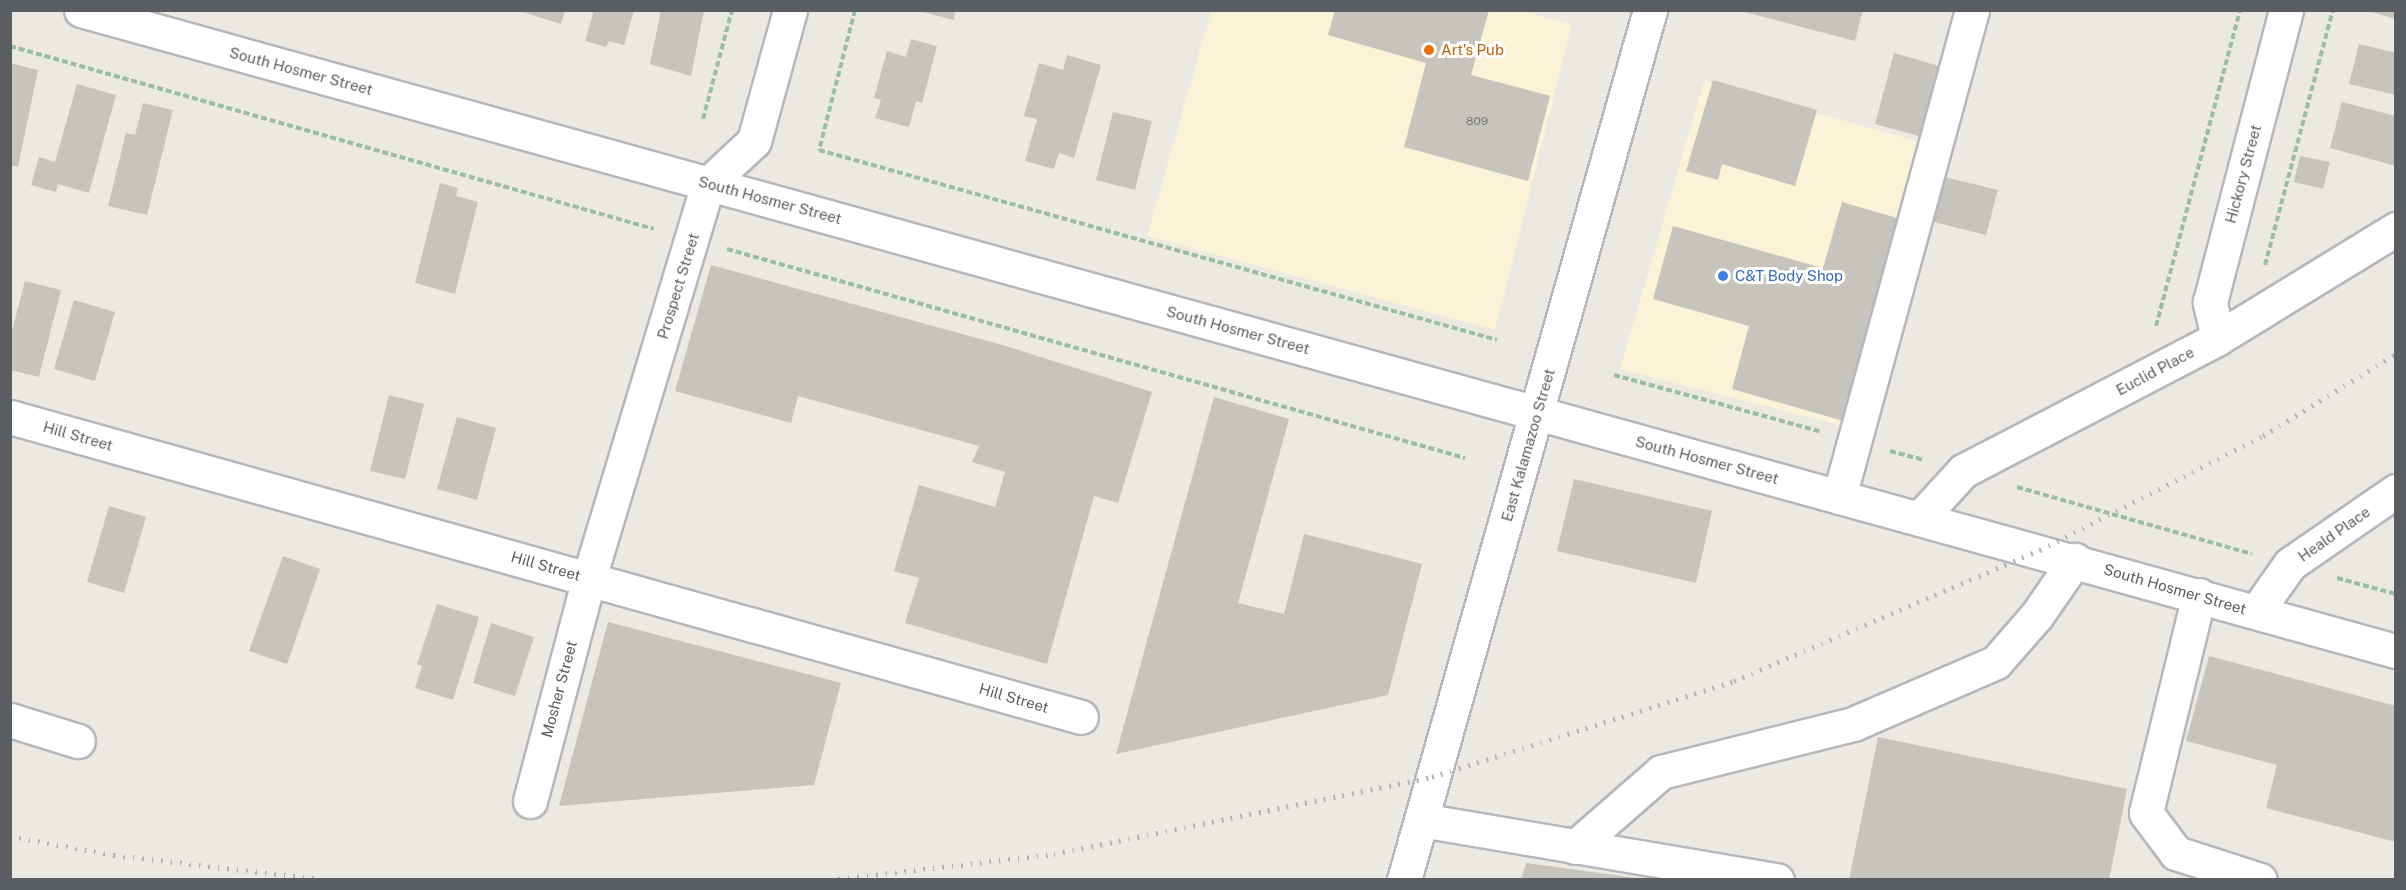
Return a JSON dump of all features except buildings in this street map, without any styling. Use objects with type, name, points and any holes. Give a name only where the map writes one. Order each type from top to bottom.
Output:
[{"type":"street","name":"South Hosmer Street","points":[[81,10],[2075,560],[2396,651]]},
{"type":"street","points":[[708,184],[754,141],[790,10]]},
{"type":"street","name":"East Kalamazoo Street","points":[[1404,879],[1650,10]]},
{"type":"street","points":[[1839,496],[1972,10]]},
{"type":"street","name":"Hickory Street","points":[[2218,338],[2210,302],[2286,10]]},
{"type":"street","name":"Prospect Street","points":[[589,578],[708,184]]},
{"type":"street","name":"Euclid Place","points":[[1920,518],[1963,471],[2218,338],[2396,229]]},
{"type":"street","name":"Hill Street","points":[[10,417],[1081,717]]},
{"type":"street","name":"Heald Place","points":[[2256,612],[2290,564],[2396,491]]},
{"type":"street","points":[[1575,847],[1661,772],[1853,724],[1996,662],[2037,615],[2075,560]]},
{"type":"street","name":"Mosher Street","points":[[530,801],[589,578]]},
{"type":"street","points":[[2199,595],[2146,813],[2176,853],[2260,879]]},
{"type":"street","points":[[10,720],[78,741]]},
{"type":"street","points":[[1420,820],[1777,879]]},
{"type":"path","points":[[703,119],[732,10]]},
{"type":"path","points":[[855,10],[819,150],[1497,340]]},
{"type":"path","points":[[2154,333],[2240,10]]},
{"type":"path","points":[[2262,277],[2333,10]]},
{"type":"path","points":[[10,46],[655,230]]},
{"type":"path","points":[[725,248],[1466,458]]},
{"type":"shaded area","points":[[1520,10],[1572,25],[1495,330],[1147,236],[1211,11]]},
{"type":"shaded area","points":[[1704,81],[1920,142],[1851,428],[1620,369]]},
{"type":"railway","points":[[829,880],[1054,854],[1432,777],[1734,681],[2040,550],[2263,436],[2396,354]]},
{"type":"railway","points":[[10,836],[114,855],[327,880]]},
{"type":"railway","points":[[10,878],[17,880]]},
{"type":"place","name":"Art's Pub","points":[[1429,50]]},
{"type":"place","name":"C&T Body Shop","points":[[1723,276]]}]
